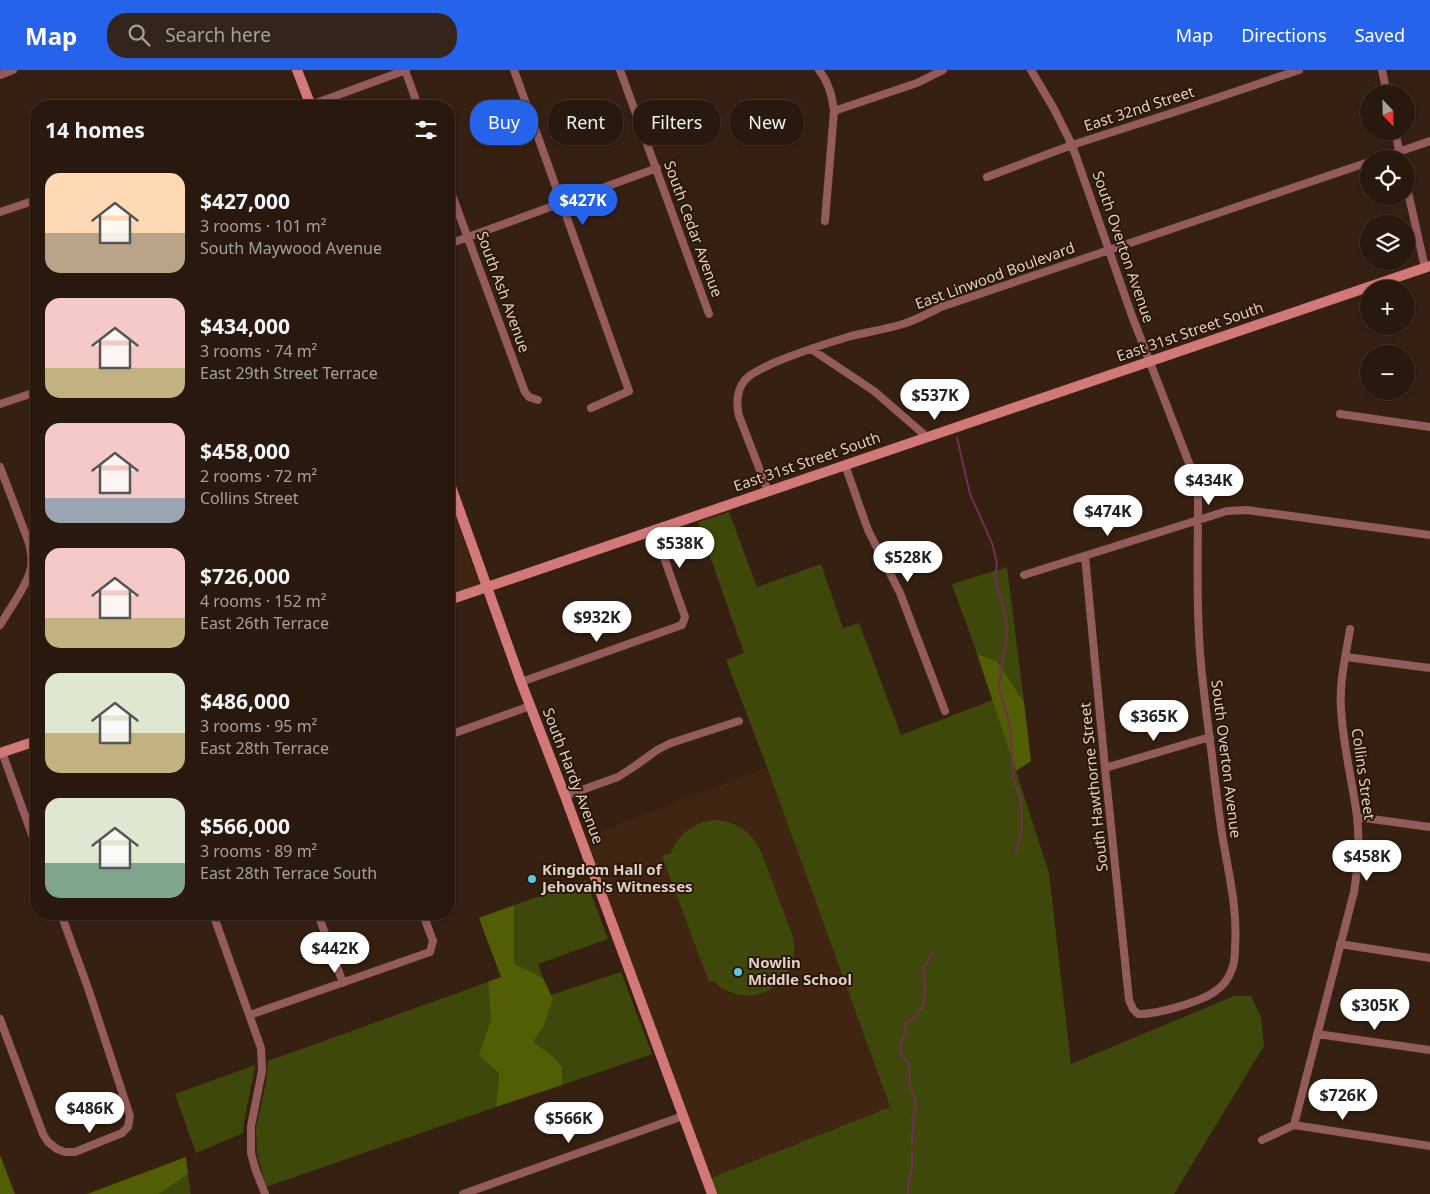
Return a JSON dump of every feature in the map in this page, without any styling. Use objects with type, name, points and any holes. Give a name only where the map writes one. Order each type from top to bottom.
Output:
[{"type":"street","points":[[0,75],[13,70]]},
{"type":"street","points":[[297,70],[308,100]]},
{"type":"street","points":[[326,100],[406,70],[416,100]]},
{"type":"street","points":[[514,70],[629,391],[591,408]]},
{"type":"street","name":"South Cedar Avenue","points":[[620,70],[709,314]]},
{"type":"street","points":[[818,70],[829,86],[834,112],[825,221]]},
{"type":"street","points":[[834,112],[917,83],[943,70]]},
{"type":"street","name":"South Overton Avenue","points":[[1030,70],[1054,109],[1072,146],[1132,316],[1194,476],[1198,495],[1198,624],[1201,667],[1221,833],[1235,915],[1235,960],[1221,986],[1204,998],[1156,1013],[1138,1014],[1137,1012]]},
{"type":"street","name":"East 32nd Street","points":[[987,177],[1072,146],[1299,70]]},
{"type":"street","points":[[1382,70],[1385,85]]},
{"type":"street","points":[[1411,150],[1430,141]]},
{"type":"street","name":"East Linwood Boulevard","points":[[768,491],[737,407],[737,397],[740,388],[752,373],[810,349],[851,336],[904,323],[942,307],[1360,165]]},
{"type":"street","points":[[455,242],[656,168]]},
{"type":"street","points":[[0,212],[30,202]]},
{"type":"street","name":"South Ash Avenue","points":[[455,204],[525,392],[538,400]]},
{"type":"street","points":[[1412,205],[1428,267]]},
{"type":"street","name":"East 31st Street South","points":[[455,598],[1428,267]]},
{"type":"street","points":[[810,349],[874,391],[926,437]]},
{"type":"street","points":[[0,404],[30,394]]},
{"type":"street","points":[[1340,414],[1430,427]]},
{"type":"street","points":[[845,465],[868,530],[900,593],[945,711]]},
{"type":"street","points":[[0,467],[30,548]]},
{"type":"street","name":"South Hardy Avenue","points":[[455,497],[521,682],[712,1194]]},
{"type":"street","points":[[1024,575],[1226,511],[1247,510],[1430,535]]},
{"type":"street","points":[[521,682],[682,625],[685,617],[654,529]]},
{"type":"street","name":"South Hawthorne Street","points":[[1086,556],[1105,768],[1129,1000],[1133,1009],[1137,1012]]},
{"type":"street","points":[[0,625],[30,572]]},
{"type":"street","name":"Collins Street","points":[[1294,1125],[1356,882],[1358,851],[1357,817],[1341,708],[1341,683],[1350,629]]},
{"type":"street","points":[[1346,657],[1430,668]]},
{"type":"street","points":[[455,733],[530,706]]},
{"type":"street","points":[[565,796],[618,777],[657,750],[671,743],[739,722]]},
{"type":"street","points":[[1105,768],[1210,737]]},
{"type":"street","points":[[30,742],[1,753],[30,830]]},
{"type":"street","points":[[1357,817],[1430,827]]},
{"type":"street","points":[[0,1019],[43,1134],[55,1148],[65,1152],[75,1152],[122,1132],[128,1127],[130,1116],[88,988],[63,920]]},
{"type":"street","points":[[215,920],[261,1048],[262,1072],[251,1126],[252,1153],[255,1168],[265,1194]]},
{"type":"street","points":[[320,920],[343,983]]},
{"type":"street","points":[[250,1015],[430,952],[433,941],[425,920]]},
{"type":"street","points":[[1340,944],[1430,958]]},
{"type":"street","points":[[1316,1034],[1430,1050]]},
{"type":"street","points":[[463,1194],[683,1116]]},
{"type":"street","points":[[1262,1140],[1294,1125],[1430,1146]]},
{"type":"shaded area","points":[[455,514],[476,576],[479,577],[480,581],[477,585],[455,594]]},
{"type":"shaded area","name":"Nowlin Middle School","points":[[767,767],[890,1108],[711,1178],[586,837]]},
{"type":"green space","points":[[729,512],[757,587],[821,564],[843,628],[859,623],[901,735],[993,700],[1049,873],[1071,1064],[1234,996],[1251,996],[1261,1017],[1264,1046],[1174,1194],[717,1194],[711,1178],[890,1107],[767,767],[726,660],[744,653],[698,522]]},
{"type":"green space","points":[[1007,567],[1024,702],[997,661],[977,654],[952,584]]},
{"type":"green space","points":[[977,654],[997,661],[1024,702],[1031,761],[1016,771]]},
{"type":"green space","points":[[713,820],[721,820],[741,827],[756,842],[793,937],[794,954],[790,969],[781,981],[770,990],[756,995],[742,995],[727,991],[713,981],[709,982],[662,856],[671,853],[678,840],[688,830]]},
{"type":"green space","points":[[586,880],[608,939],[538,964],[543,978],[514,965],[514,905]]},
{"type":"green space","points":[[514,905],[514,964],[543,978],[553,999],[544,1026],[533,1042],[562,1066],[562,1085],[496,1107],[499,1073],[479,1055],[491,1019],[488,982],[501,977],[479,918]]},
{"type":"green space","points":[[621,972],[652,1054],[562,1085],[562,1065],[533,1042],[544,1026],[553,999],[551,995]]},
{"type":"green space","points":[[488,982],[491,1019],[480,1055],[499,1073],[496,1107],[266,1187],[257,1154],[256,1127],[266,1082],[268,1061]]},
{"type":"green space","points":[[255,1065],[243,1133],[196,1153],[175,1094]]},
{"type":"green space","points":[[0,1155],[15,1194],[0,1194]]},
{"type":"green space","points":[[186,1157],[188,1174],[159,1194],[87,1194]]},
{"type":"green space","points":[[188,1174],[191,1194],[159,1194]]},
{"type":"waterway","points":[[957,438],[970,494],[992,543],[997,563],[995,578],[1007,626],[999,687],[1010,726],[1013,777],[1021,801],[1022,829],[1016,852]]},
{"type":"waterway","points":[[912,1146],[914,1124],[912,1119],[916,1109],[916,1101],[909,1083],[909,1065],[901,1052],[901,1046],[906,1033],[905,1024],[913,1019],[922,1007],[925,993],[923,969],[934,950]]},
{"type":"waterway","points":[[908,1194],[912,1169],[912,1152]]},
{"type":"place","name":"Kingdom Hall of Jehovah's Witnesses","points":[[532,879]]},
{"type":"place","name":"Nowlin Middle School","points":[[738,972]]}]
